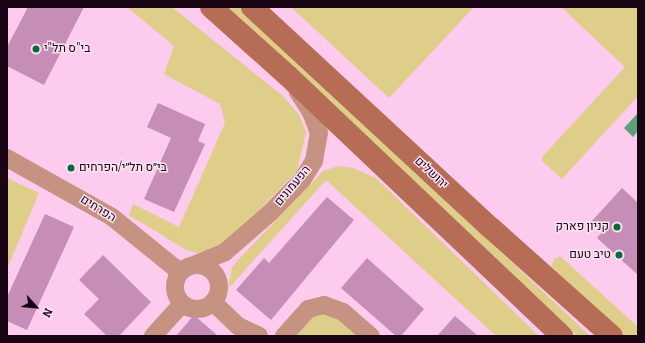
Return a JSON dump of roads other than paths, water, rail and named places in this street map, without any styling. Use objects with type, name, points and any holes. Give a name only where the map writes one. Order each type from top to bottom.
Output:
[{"type":"main road","points":[[211,7],[288,76],[562,336]]},
{"type":"main road","name":"ירושלים","points":[[252,7],[491,228],[612,336]]},
{"type":"street","name":"הפעמונים","points":[[196,264],[225,252],[271,212],[302,180],[314,161],[319,133],[288,76]]},
{"type":"street","name":"הפרחים","points":[[7,158],[112,217],[180,272]]},
{"type":"street","points":[[196,264],[204,265],[216,275],[219,287],[213,302],[200,309],[188,308],[182,304],[174,291],[174,283],[180,272],[188,266],[196,264]]},
{"type":"street","points":[[213,302],[238,326],[259,336]]},
{"type":"street","points":[[153,336],[182,304]]},
{"type":"street","points":[[284,336],[308,309],[324,305],[343,312],[371,336]]},
{"type":"place","name":"בי\"ס תל\"י","points":[[36,49]]},
{"type":"place","name":"בי״ס תל״י/הפרחים","points":[[71,168]]},
{"type":"place","name":"קניון פארק","points":[[617,227]]},
{"type":"place","name":"טיב טעם","points":[[619,255]]}]
